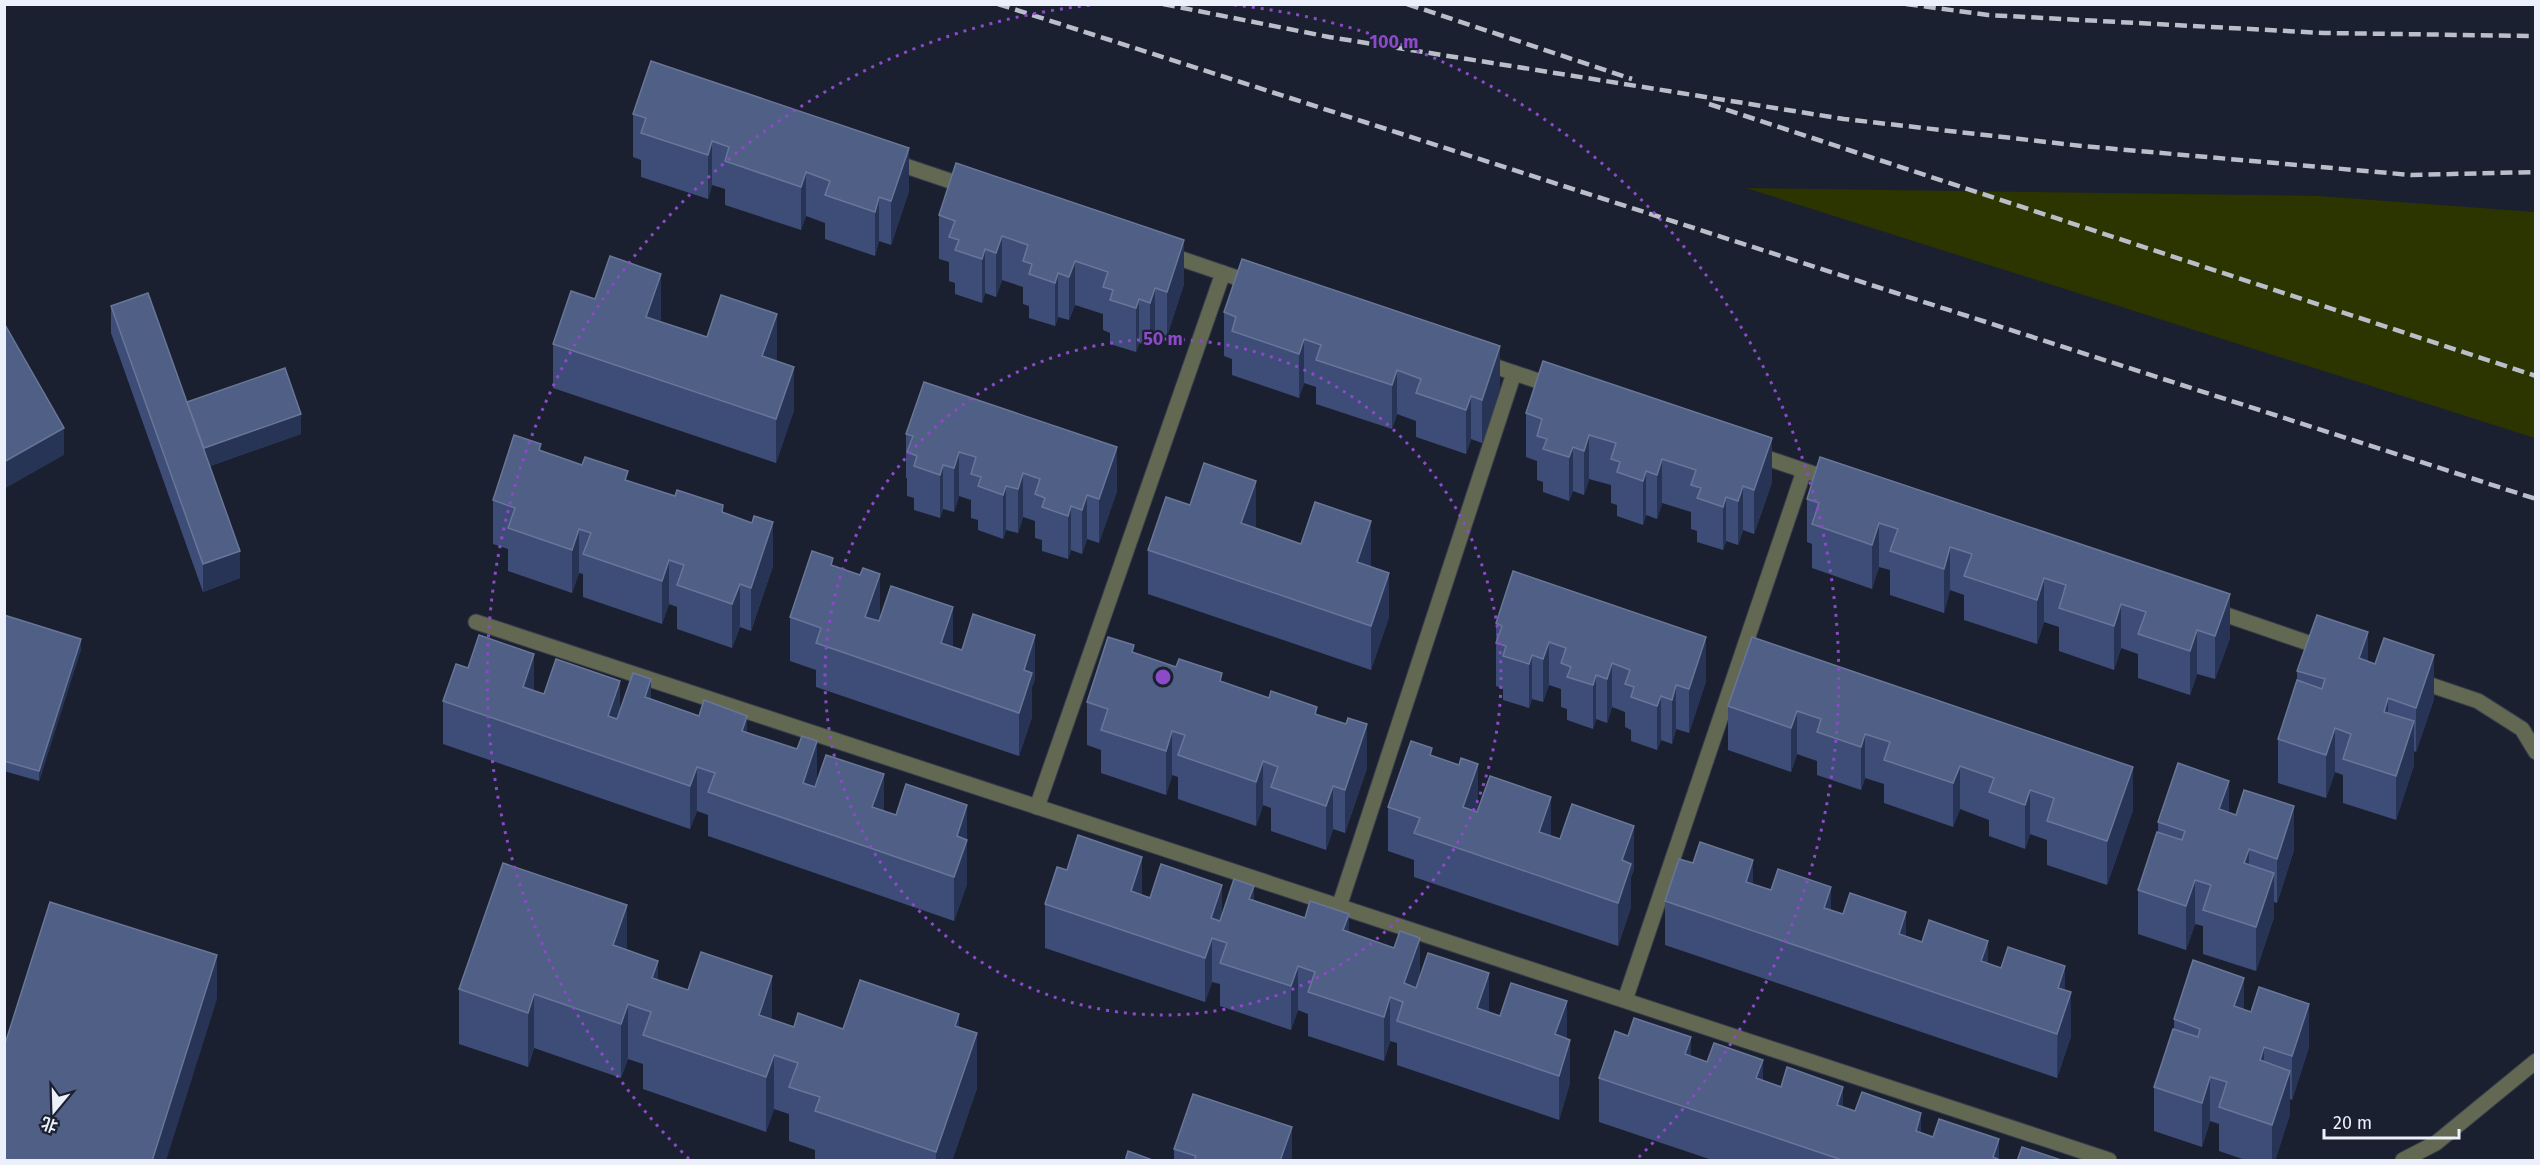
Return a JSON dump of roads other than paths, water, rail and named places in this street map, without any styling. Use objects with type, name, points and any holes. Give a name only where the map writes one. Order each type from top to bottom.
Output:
[{"type":"lane","points":[[873,154],[986,193]]},
{"type":"lane","points":[[1155,250],[1268,289]]},
{"type":"lane","points":[[1037,807],[1223,273]]},
{"type":"lane","points":[[1470,357],[1570,392]]},
{"type":"lane","points":[[1339,907],[1514,373]]},
{"type":"lane","points":[[1737,448],[1849,486]]},
{"type":"lane","points":[[1625,1000],[1804,471]]},
{"type":"lane","points":[[2197,605],[2343,655]]},
{"type":"lane","points":[[476,622],[2109,1161]]},
{"type":"lane","points":[[2399,674],[2478,701],[2522,729],[2535,752]]},
{"type":"lane","points":[[2403,1161],[2436,1143],[2535,1061]]},
{"type":"railway","points":[[998,4],[2536,499]]},
{"type":"railway","points":[[1163,4],[1329,37],[1844,119],[2082,146],[2411,175],[2536,172]]},
{"type":"railway","points":[[1407,4],[1632,79]]},
{"type":"railway","points":[[1906,4],[1988,15],[2324,33],[2536,36]]},
{"type":"railway","points":[[1709,104],[2536,376]]}]
